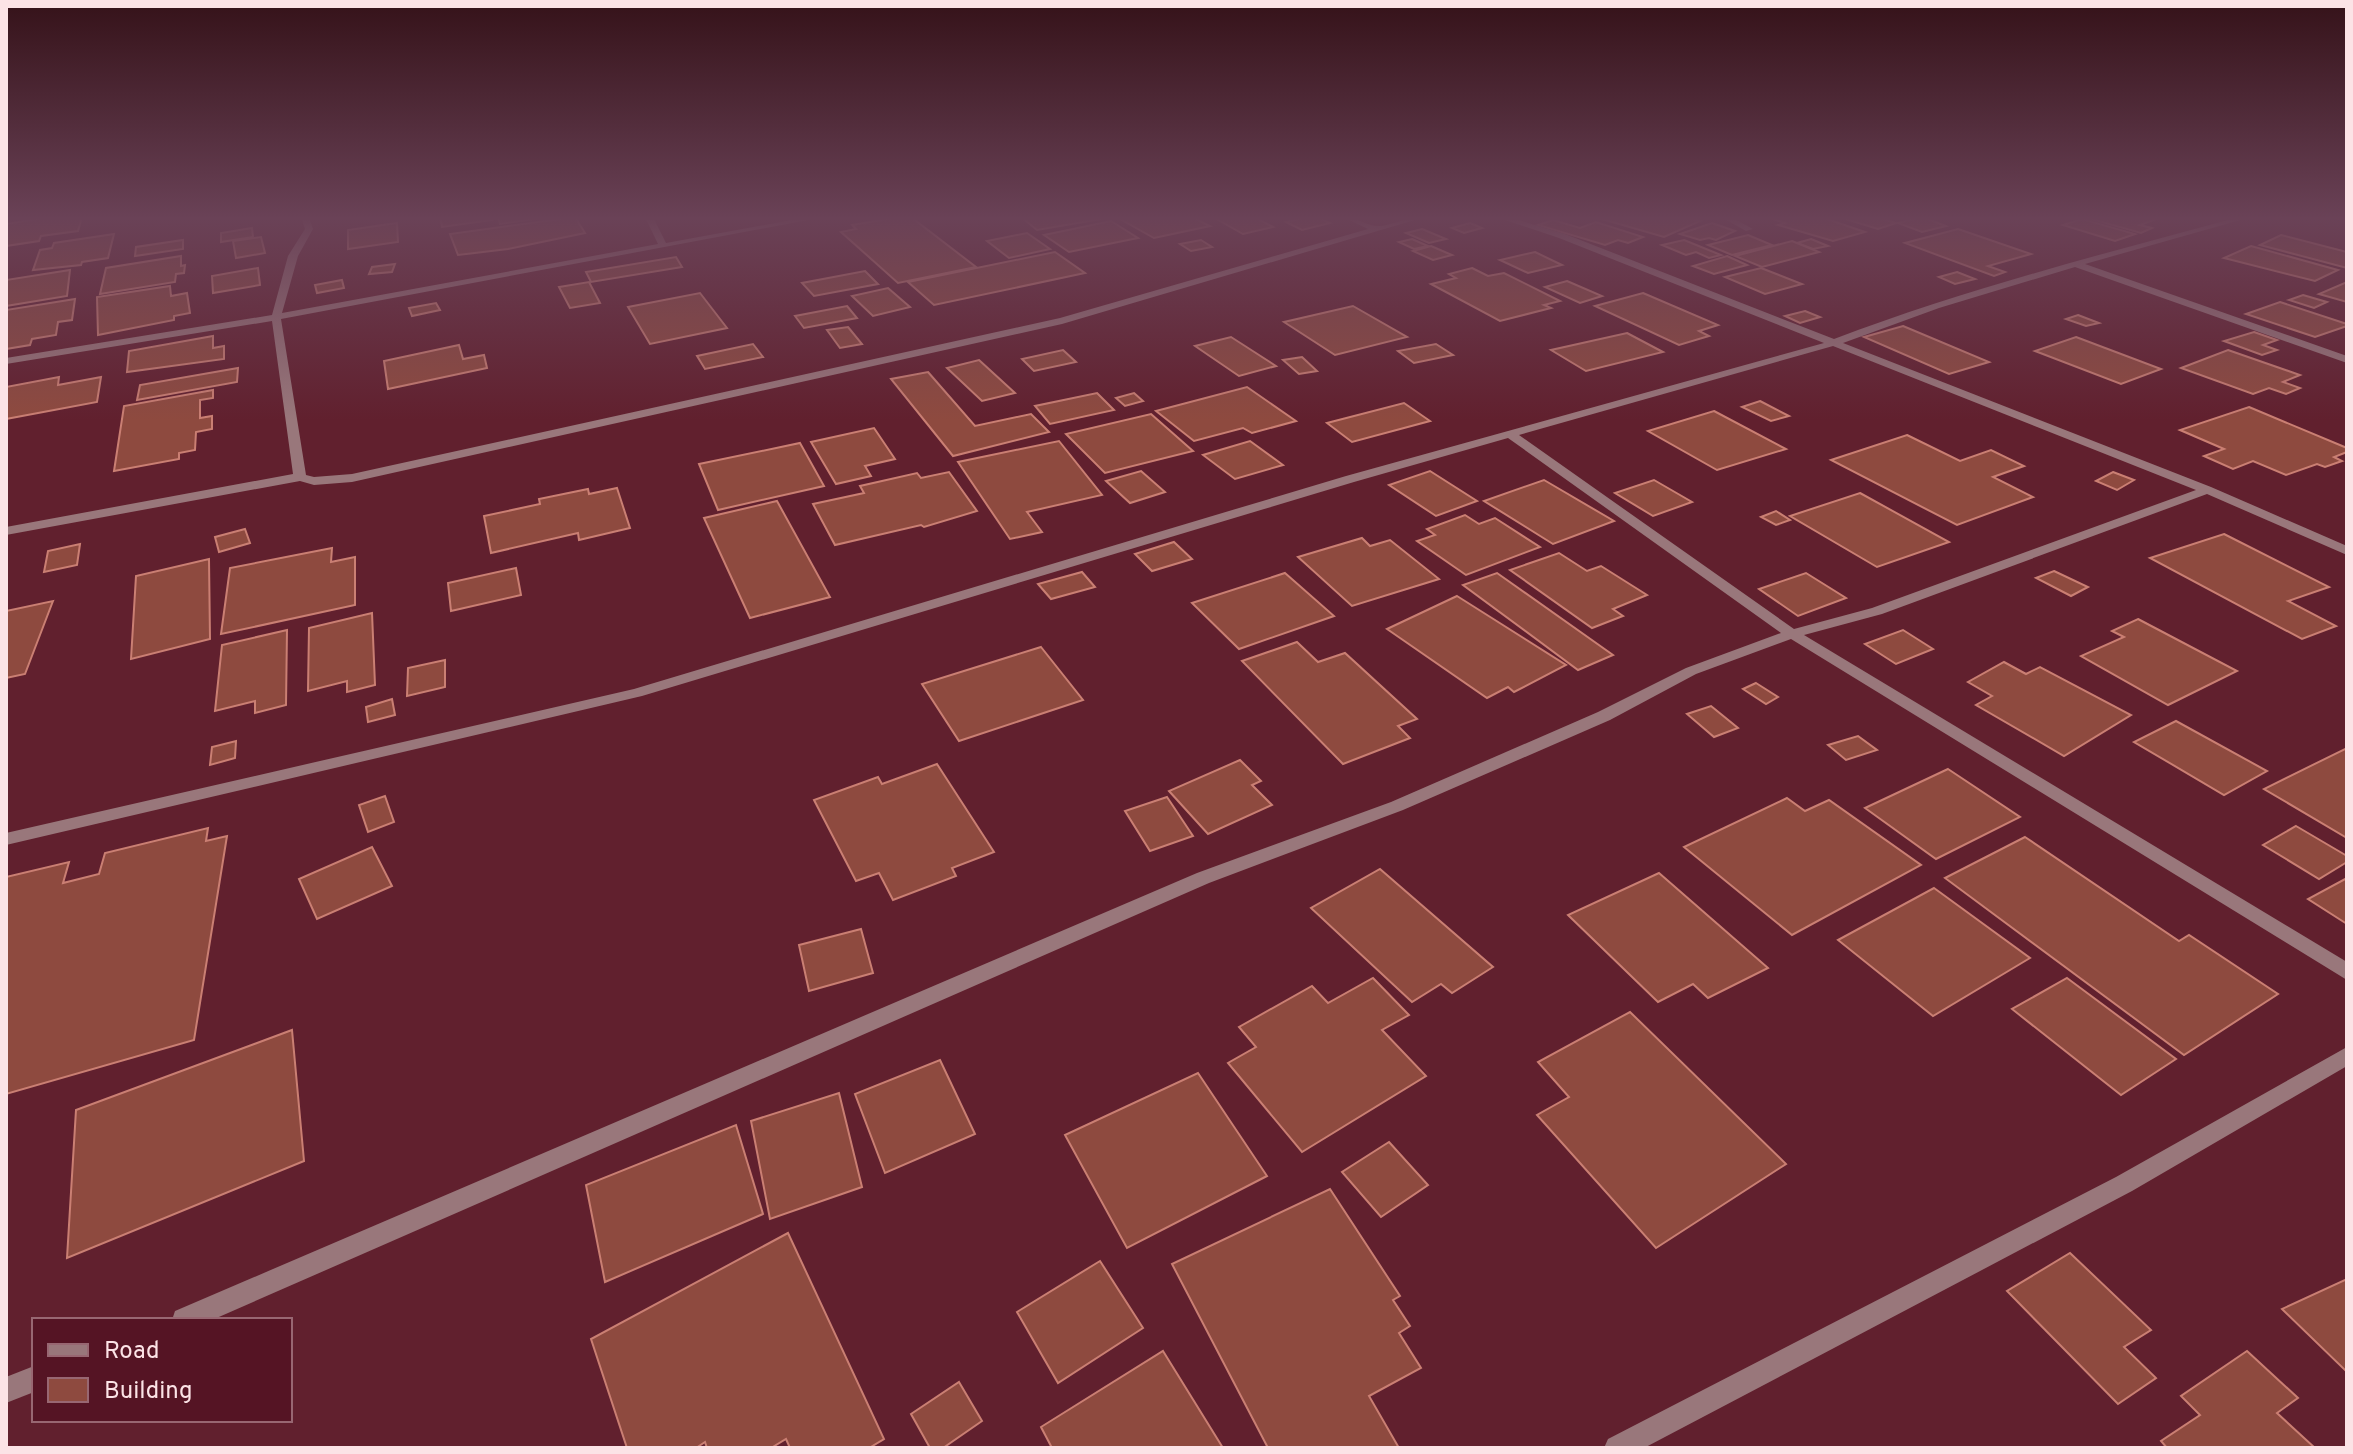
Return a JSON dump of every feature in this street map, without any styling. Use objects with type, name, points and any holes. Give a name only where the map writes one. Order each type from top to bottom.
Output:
[{"type":"street","points":[[285,285],[276,317],[300,477]]},
{"type":"street","points":[[6,361],[449,285]]},
{"type":"street","points":[[6,531],[300,477],[314,481],[352,478],[1062,321],[1187,285]]},
{"type":"street","points":[[1686,285],[2207,490],[2347,551]]},
{"type":"street","points":[[6,839],[637,693],[1335,483],[1834,343],[1899,317],[2007,285]]},
{"type":"street","points":[[2136,285],[2347,360]]},
{"type":"street","points":[[1510,434],[1792,634],[2347,972]]},
{"type":"street","points":[[189,1318],[1203,878],[1397,806],[1604,716],[1691,671],[1792,634],[1890,607],[2207,490]]},
{"type":"street","points":[[1617,1448],[2124,1184],[2347,1056]]},
{"type":"street","points":[[6,1390],[32,1380]]},
{"type":"building","points":[[6,285],[68,285],[67,296],[6,306]]},
{"type":"building","points":[[102,285],[157,285],[100,294]]},
{"type":"building","points":[[213,285],[260,285],[260,285],[213,293]]},
{"type":"building","points":[[315,285],[343,285],[344,288],[317,293]]},
{"type":"building","points":[[590,285],[600,303],[570,308],[559,287]]},
{"type":"building","points":[[804,285],[873,285],[814,296]]},
{"type":"building","points":[[911,285],[1029,285],[934,305]]},
{"type":"building","points":[[1433,285],[1528,285],[1560,301],[1544,305],[1551,308],[1500,321]]},
{"type":"building","points":[[1576,285],[1602,296],[1580,303],[1545,287]]},
{"type":"building","points":[[1743,285],[1799,285],[1765,294]]},
{"type":"building","points":[[2340,285],[2347,285],[2347,302],[2319,294]]},
{"type":"building","points":[[170,286],[171,296],[187,293],[190,313],[174,316],[174,320],[98,335],[97,297]]},
{"type":"building","points":[[888,288],[910,307],[873,316],[852,296]]},
{"type":"building","points":[[700,293],[727,328],[650,344],[628,307]]},
{"type":"building","points":[[1643,293],[1718,325],[1699,331],[1709,336],[1679,345],[1595,306]]},
{"type":"building","points":[[2303,295],[2327,302],[2314,308],[2289,300]]},
{"type":"building","points":[[75,299],[72,320],[58,322],[56,335],[32,339],[30,345],[6,349],[6,310]]},
{"type":"building","points":[[2280,302],[2347,326],[2315,337],[2246,314]]},
{"type":"building","points":[[436,303],[440,310],[412,316],[409,308]]},
{"type":"building","points":[[847,306],[857,318],[804,328],[795,316]]},
{"type":"building","points":[[1353,306],[1407,337],[1335,355],[1284,322]]},
{"type":"building","points":[[1805,311],[1820,317],[1800,323],[1785,316]]},
{"type":"building","points":[[2078,315],[2099,323],[2086,326],[2066,319]]},
{"type":"building","points":[[1903,326],[1989,362],[1949,374],[1864,337]]},
{"type":"building","points":[[848,327],[862,344],[840,348],[827,330]]},
{"type":"building","points":[[2254,332],[2277,340],[2263,345],[2277,350],[2262,355],[2224,341]]},
{"type":"building","points":[[1627,333],[1663,352],[1586,371],[1551,350]]},
{"type":"building","points":[[213,336],[213,348],[224,346],[224,359],[127,372],[129,351]]},
{"type":"building","points":[[1231,337],[1276,366],[1239,376],[1195,346]]},
{"type":"building","points":[[2076,337],[2161,369],[2121,384],[2035,351]]},
{"type":"building","points":[[753,344],[763,357],[705,369],[697,356]]},
{"type":"building","points":[[1436,344],[1453,355],[1414,363],[1398,351]]},
{"type":"building","points":[[459,345],[463,359],[484,355],[487,368],[388,389],[384,361]]},
{"type":"building","points":[[1063,350],[1076,362],[1034,371],[1022,359]]},
{"type":"building","points":[[2228,350],[2300,375],[2283,382],[2300,388],[2286,394],[2269,388],[2253,394],[2181,368]]},
{"type":"building","points":[[1302,357],[1317,371],[1299,374],[1283,360]]},
{"type":"building","points":[[979,360],[1015,393],[982,401],[947,368]]},
{"type":"building","points":[[238,368],[237,382],[137,400],[140,385]]},
{"type":"building","points":[[928,372],[975,426],[1031,414],[1049,432],[953,456],[891,379]]},
{"type":"building","points":[[59,377],[58,385],[101,377],[97,402],[6,419],[6,387]]},
{"type":"building","points":[[1247,387],[1296,421],[1252,433],[1243,428],[1194,441],[1156,411]]},
{"type":"building","points":[[213,390],[213,398],[200,400],[200,418],[212,416],[212,429],[196,432],[195,450],[179,453],[179,459],[114,471],[124,406]]},
{"type":"building","points":[[1097,393],[1114,410],[1050,424],[1035,406]]},
{"type":"building","points":[[1134,393],[1143,401],[1125,406],[1116,398]]},
{"type":"building","points":[[1760,401],[1789,416],[1771,421],[1742,407]]},
{"type":"building","points":[[1404,403],[1430,421],[1352,442],[1327,423]]},
{"type":"building","points":[[2249,407],[2347,448],[2347,452],[2334,457],[2342,461],[2325,467],[2317,464],[2286,475],[2253,461],[2233,469],[2204,456],[2224,449],[2180,430]]},
{"type":"building","points":[[1714,411],[1786,449],[1717,470],[1648,431]]},
{"type":"building","points":[[1151,414],[1193,451],[1105,473],[1066,434]]},
{"type":"building","points":[[874,428],[895,459],[865,466],[871,476],[836,484],[811,442]]},
{"type":"building","points":[[1907,435],[1960,461],[1991,450],[2024,466],[1993,477],[2033,497],[1957,525],[1831,460]]},
{"type":"building","points":[[1059,441],[1102,495],[1027,512],[1042,532],[1010,539],[958,462]]},
{"type":"building","points":[[1250,441],[1283,465],[1235,479],[1203,455]]},
{"type":"building","points":[[800,443],[824,486],[718,510],[699,464]]},
{"type":"building","points":[[1141,471],[1165,492],[1130,503],[1106,481]]},
{"type":"building","points":[[1430,471],[1477,501],[1436,516],[1389,485]]},
{"type":"building","points":[[949,472],[977,511],[924,527],[921,525],[835,545],[813,504],[864,493],[860,486],[917,473],[921,478]]},
{"type":"building","points":[[2113,472],[2134,480],[2117,490],[2096,481]]},
{"type":"building","points":[[1544,480],[1614,521],[1553,544],[1484,501]]},
{"type":"building","points":[[1654,480],[1692,502],[1653,516],[1615,493]]},
{"type":"building","points":[[617,488],[630,528],[579,540],[578,533],[491,553],[484,516],[540,504],[539,499],[588,489],[589,494]]},
{"type":"building","points":[[1860,493],[1949,542],[1877,567],[1790,516]]},
{"type":"building","points":[[777,501],[830,597],[750,618],[704,518]]},
{"type":"building","points":[[1776,511],[1790,520],[1776,525],[1761,517]]},
{"type":"building","points":[[1465,515],[1479,524],[1495,518],[1540,547],[1466,575],[1417,541],[1435,535],[1427,529]]},
{"type":"building","points":[[245,529],[250,543],[219,552],[215,537]]},
{"type":"building","points":[[2224,534],[2329,587],[2288,601],[2336,626],[2302,639],[2150,558]]},
{"type":"building","points":[[1362,538],[1370,546],[1390,540],[1439,579],[1352,606],[1298,557]]},
{"type":"building","points":[[1174,542],[1192,559],[1152,571],[1135,554]]},
{"type":"building","points":[[80,544],[77,565],[44,572],[48,551]]},
{"type":"building","points":[[332,548],[331,562],[355,557],[355,605],[221,634],[230,568]]},
{"type":"building","points":[[1559,553],[1587,571],[1601,566],[1647,595],[1613,609],[1623,616],[1592,628],[1510,570]]},
{"type":"building","points":[[209,559],[210,639],[131,659],[136,576]]},
{"type":"building","points":[[516,568],[521,595],[451,611],[448,583]]},
{"type":"building","points":[[2054,571],[2088,587],[2071,596],[2036,578]]},
{"type":"building","points":[[1082,572],[1095,587],[1051,599],[1038,584]]},
{"type":"building","points":[[1285,573],[1334,616],[1239,649],[1192,603]]},
{"type":"building","points":[[1497,573],[1613,655],[1578,670],[1463,585]]},
{"type":"building","points":[[1806,573],[1846,598],[1798,616],[1759,589]]},
{"type":"building","points":[[1457,596],[1566,665],[1514,692],[1508,687],[1487,698],[1387,629]]},
{"type":"building","points":[[53,601],[25,674],[6,678],[6,611]]},
{"type":"building","points":[[372,613],[375,685],[347,692],[347,681],[308,691],[309,628]]},
{"type":"building","points":[[2138,619],[2237,671],[2168,705],[2081,656],[2124,637],[2112,631]]},
{"type":"building","points":[[287,630],[286,705],[255,713],[255,701],[215,711],[222,645]]},
{"type":"building","points":[[1903,630],[1933,649],[1896,664],[1865,644]]},
{"type":"building","points":[[1297,642],[1318,662],[1345,653],[1417,719],[1398,726],[1410,738],[1343,764],[1242,661]]},
{"type":"building","points":[[1041,647],[1083,700],[959,741],[922,684]]},
{"type":"building","points":[[445,660],[445,687],[407,696],[408,668]]},
{"type":"building","points":[[2004,662],[2026,674],[2040,667],[2131,715],[2064,756],[1976,705],[1992,696],[1968,682]]},
{"type":"building","points":[[1756,683],[1778,697],[1766,704],[1743,689]]},
{"type":"building","points":[[392,699],[395,715],[368,722],[366,707]]},
{"type":"building","points":[[1711,706],[1738,728],[1714,737],[1687,714]]},
{"type":"building","points":[[2176,721],[2267,771],[2224,795],[2134,742]]},
{"type":"building","points":[[1858,736],[1877,750],[1846,760],[1828,745]]},
{"type":"building","points":[[236,741],[235,758],[210,765],[212,747]]},
{"type":"building","points":[[2347,748],[2347,838],[2264,789]]},
{"type":"building","points":[[1240,760],[1261,781],[1252,785],[1272,805],[1208,834],[1169,791]]},
{"type":"building","points":[[937,764],[994,852],[952,868],[956,876],[893,900],[879,873],[856,881],[814,800],[878,777],[882,784]]},
{"type":"building","points":[[1948,769],[2020,817],[1936,859],[1865,808]]},
{"type":"building","points":[[385,796],[394,822],[368,832],[359,805]]},
{"type":"building","points":[[1167,797],[1193,836],[1150,851],[1125,811]]},
{"type":"building","points":[[1787,798],[1805,811],[1829,800],[1921,865],[1792,935],[1684,847]]},
{"type":"building","points":[[2296,826],[2347,856],[2347,862],[2319,879],[2263,845]]},
{"type":"building","points":[[208,828],[206,841],[227,836],[194,1040],[6,1094],[6,877],[69,862],[63,883],[99,874],[105,853]]},
{"type":"building","points":[[2025,837],[2179,941],[2189,935],[2278,994],[2184,1055],[1945,878]]},
{"type":"building","points":[[372,847],[392,886],[317,919],[299,879]]},
{"type":"building","points":[[1380,869],[1493,967],[1452,993],[1441,984],[1412,1002],[1311,908]]},
{"type":"building","points":[[1659,873],[1768,968],[1708,998],[1693,984],[1658,1002],[1568,915]]},
{"type":"building","points":[[2347,878],[2347,924],[2308,899]]},
{"type":"building","points":[[1934,888],[2030,958],[1933,1016],[1838,940]]},
{"type":"building","points":[[861,929],[873,973],[809,991],[799,945]]},
{"type":"building","points":[[1373,978],[1409,1015],[1382,1030],[1426,1076],[1302,1152],[1228,1063],[1256,1047],[1239,1027],[1312,986],[1328,1003]]},
{"type":"building","points":[[2067,978],[2176,1059],[2121,1095],[2012,1009]]},
{"type":"building","points":[[1630,1012],[1786,1164],[1656,1248],[1537,1115],[1569,1097],[1538,1062]]},
{"type":"building","points":[[292,1030],[304,1161],[67,1258],[76,1110]]},
{"type":"building","points":[[940,1060],[975,1134],[885,1173],[855,1094]]},
{"type":"building","points":[[1198,1073],[1267,1176],[1127,1248],[1065,1135]]},
{"type":"building","points":[[839,1093],[862,1187],[770,1219],[751,1121]]},
{"type":"building","points":[[736,1125],[763,1214],[605,1282],[586,1185]]},
{"type":"building","points":[[1389,1142],[1428,1185],[1381,1217],[1342,1172]]},
{"type":"building","points":[[1330,1189],[1400,1296],[1393,1300],[1410,1326],[1399,1333],[1421,1368],[1369,1396],[1399,1448],[1268,1448],[1172,1264]]},
{"type":"building","points":[[788,1233],[884,1439],[869,1448],[790,1448],[786,1439],[771,1448],[707,1448],[705,1442],[696,1448],[627,1448],[591,1339]]},
{"type":"building","points":[[2070,1253],[2151,1330],[2124,1347],[2156,1378],[2118,1404],[2007,1291]]},
{"type":"building","points":[[1100,1261],[1143,1328],[1058,1383],[1017,1312]]},
{"type":"building","points":[[2347,1279],[2347,1372],[2282,1309]]},
{"type":"building","points":[[1163,1351],[1223,1448],[1052,1448],[1041,1427]]},
{"type":"building","points":[[2247,1351],[2298,1398],[2277,1413],[2315,1448],[2167,1448],[2161,1441],[2200,1415],[2181,1396]]},
{"type":"building","points":[[959,1382],[982,1421],[943,1448],[930,1448],[911,1414]]}]
